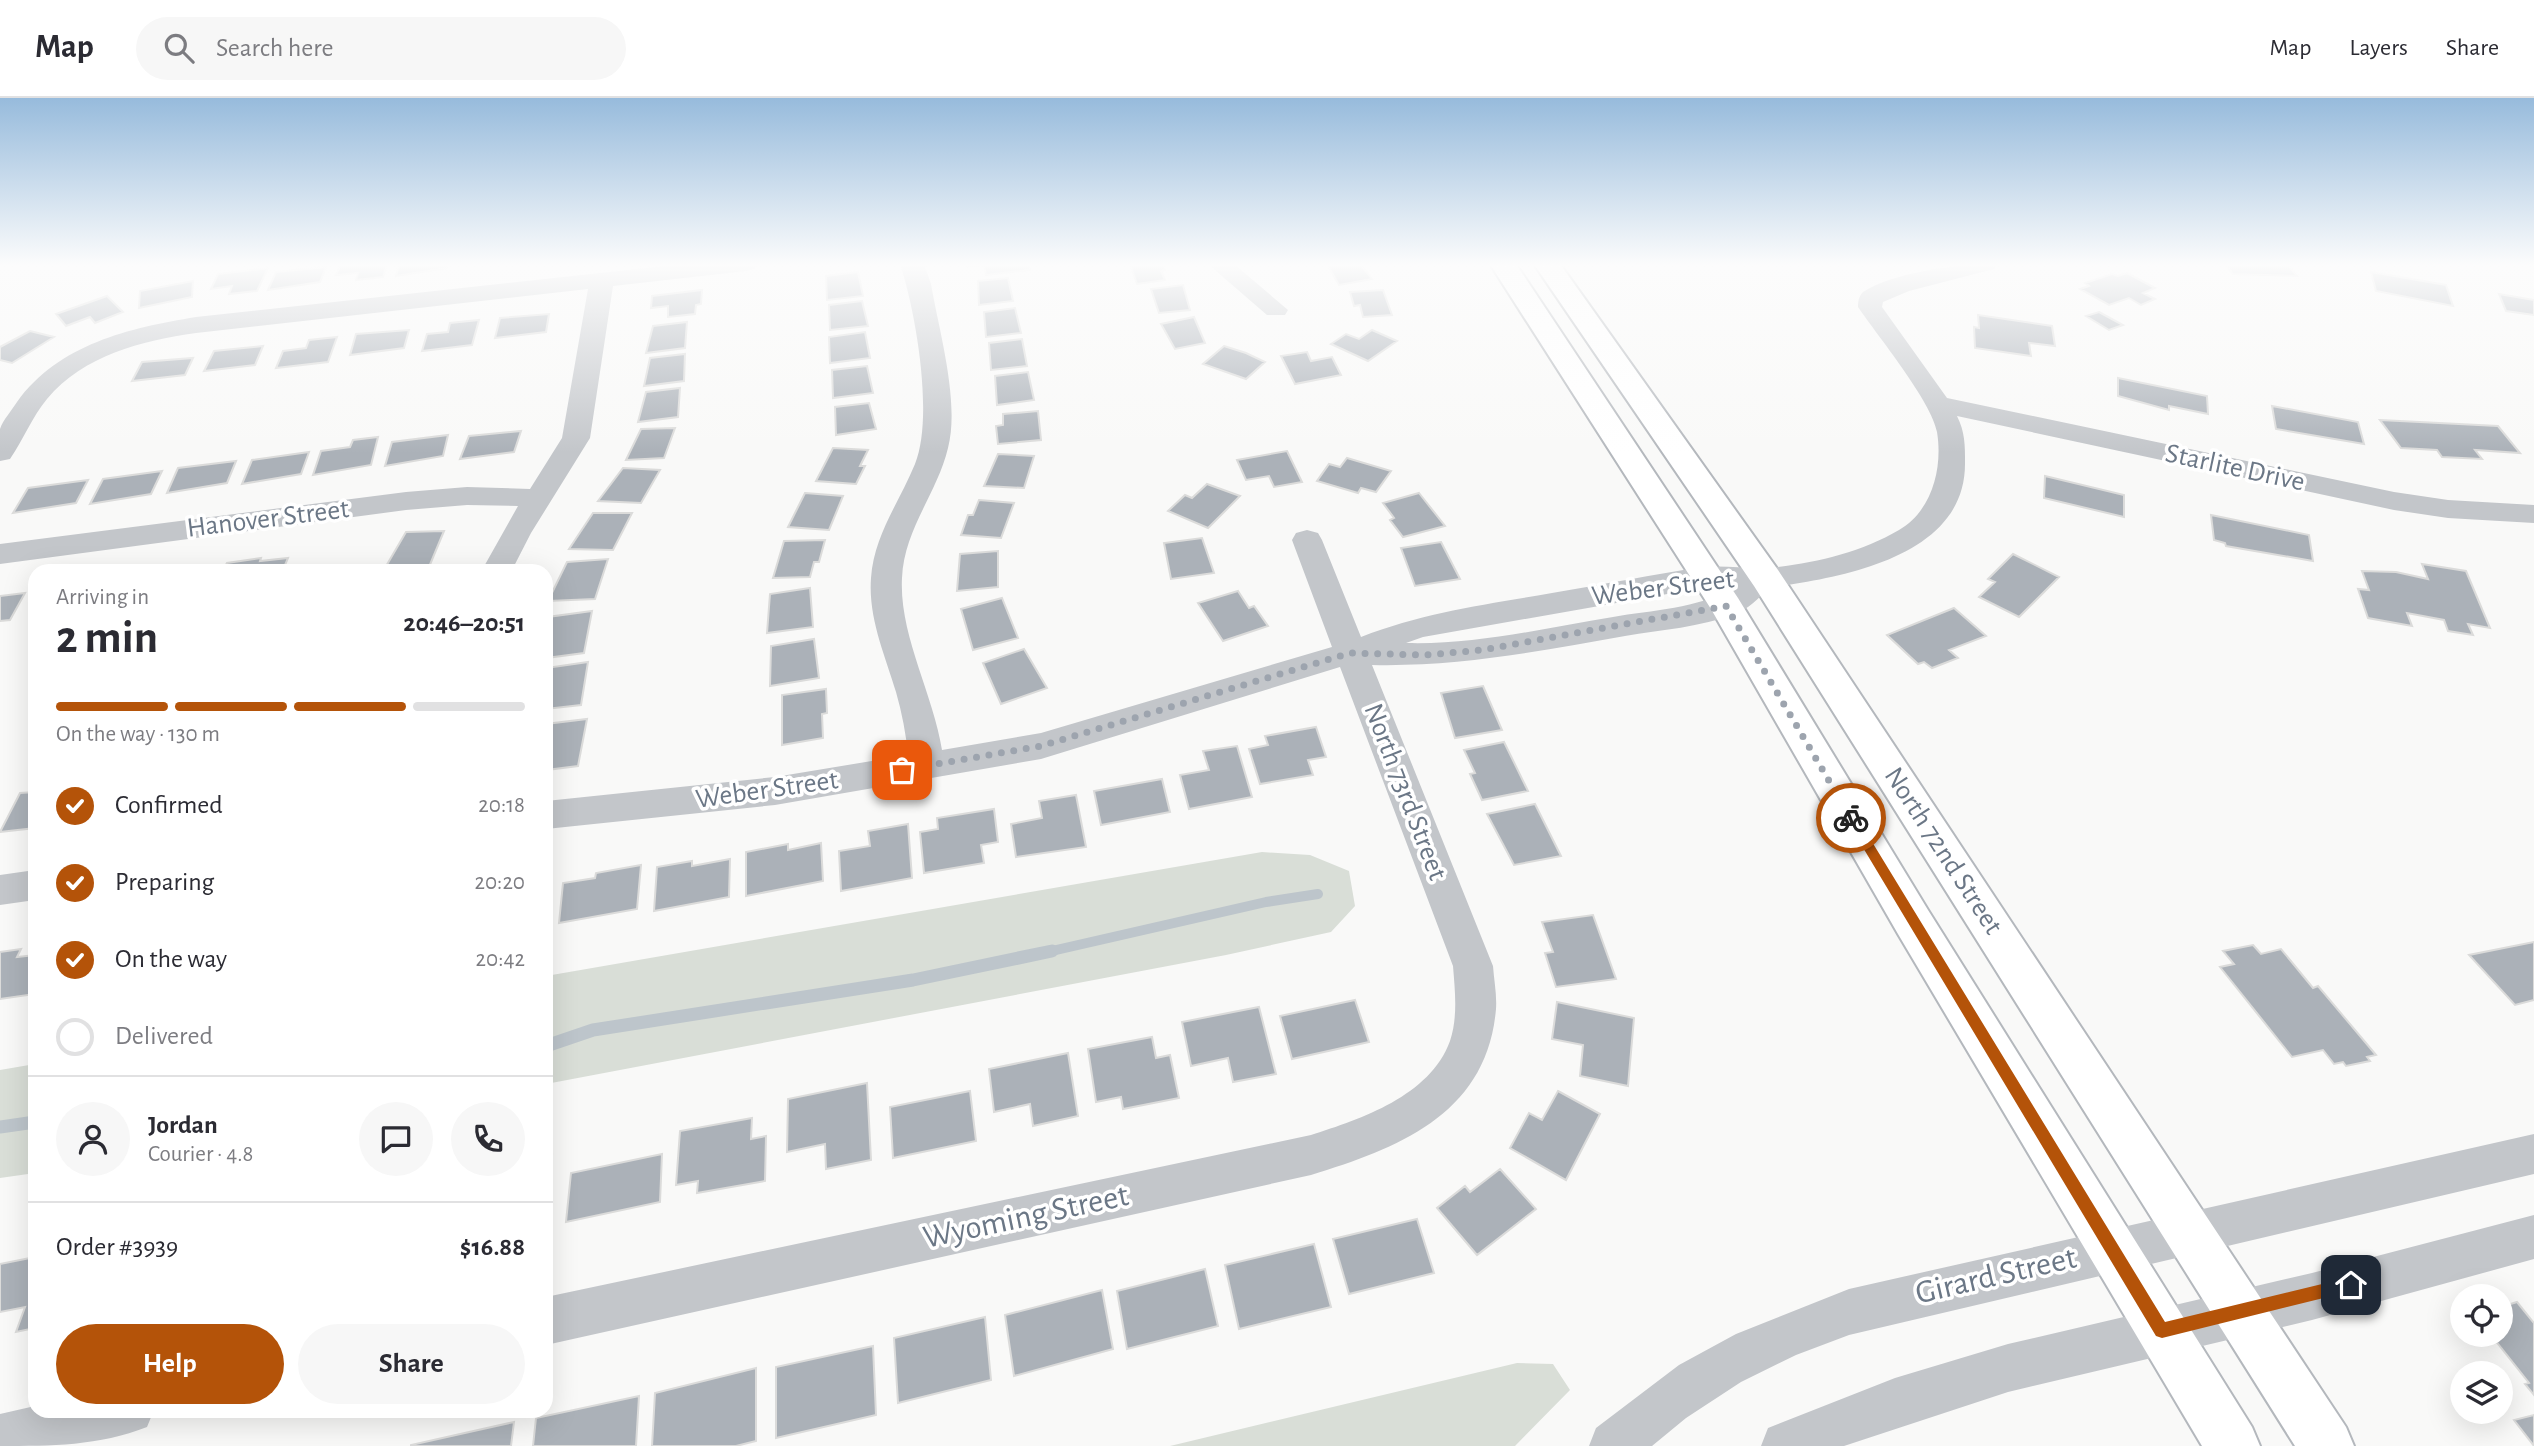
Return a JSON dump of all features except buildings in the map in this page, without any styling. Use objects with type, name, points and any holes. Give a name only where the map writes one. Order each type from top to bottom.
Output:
[{"type":"main road","name":"North 72nd Street","points":[[1544,327],[1716,592],[2233,1446]]},
{"type":"main road","name":"North 72nd Street","points":[[1591,327],[1766,579],[2327,1446]]},
{"type":"street","points":[[0,453],[38,392],[61,373],[92,354],[140,336],[186,327]]},
{"type":"street","points":[[500,564],[538,498],[569,453],[580,424],[594,327]]},
{"type":"street","points":[[924,327],[938,433],[929,464],[899,520],[887,561],[886,603],[895,647],[921,721],[927,765]]},
{"type":"street","points":[[1766,579],[1831,568],[1868,558],[1912,536],[1932,517],[1947,493],[1951,471],[1951,431],[1938,404],[1884,327]]},
{"type":"street","name":"Starlite Drive","points":[[1938,404],[2394,501],[2448,509],[2534,514]]},
{"type":"street","name":"Hanover Street","points":[[0,554],[406,501],[467,496],[538,498]]},
{"type":"street","name":"North 73rd Street","points":[[1307,540],[1473,966],[1478,997],[1469,1048]]},
{"type":"street","name":"Weber Street","points":[[553,814],[720,799],[1041,746],[1350,653],[1425,655],[1482,650],[1766,579]]},
{"type":"street","points":[[0,890],[28,886]]},
{"type":"street","name":"Wyoming Street","points":[[553,1319],[1358,1143],[1419,1110],[1456,1071],[1469,1048]]},
{"type":"street","name":"Girard Street","points":[[1614,1446],[1648,1414],[1719,1366],[1784,1335],[1849,1312],[2534,1154]]},
{"type":"street","points":[[1786,1446],[1860,1414],[1991,1373],[2240,1314],[2534,1237]]},
{"type":"street","points":[[0,1438],[93,1418]]},
{"type":"shaded area","points":[[1262,852],[1310,855],[1349,871],[1355,906],[1331,932],[1226,955],[553,1083],[553,975]]},
{"type":"shaded area","points":[[28,1065],[28,1174],[0,1178],[0,1070]]},
{"type":"shaded area","points":[[1517,1363],[1553,1364],[1570,1390],[1515,1446],[1170,1446]]},
{"type":"waterway","points":[[1049,952],[1266,902],[1318,894]]},
{"type":"waterway","points":[[553,1044],[593,1030],[913,980],[1049,952]]},
{"type":"waterway","points":[[1043,953],[1049,952]]},
{"type":"waterway","points":[[0,1127],[28,1123]]},
{"type":"way so far","points":[[902,770],[1078,737],[1350,653],[1425,655],[1482,650],[1726,606],[1851,818]]},
{"type":"route","points":[[1851,818],[2162,1331],[2351,1285]]}]
